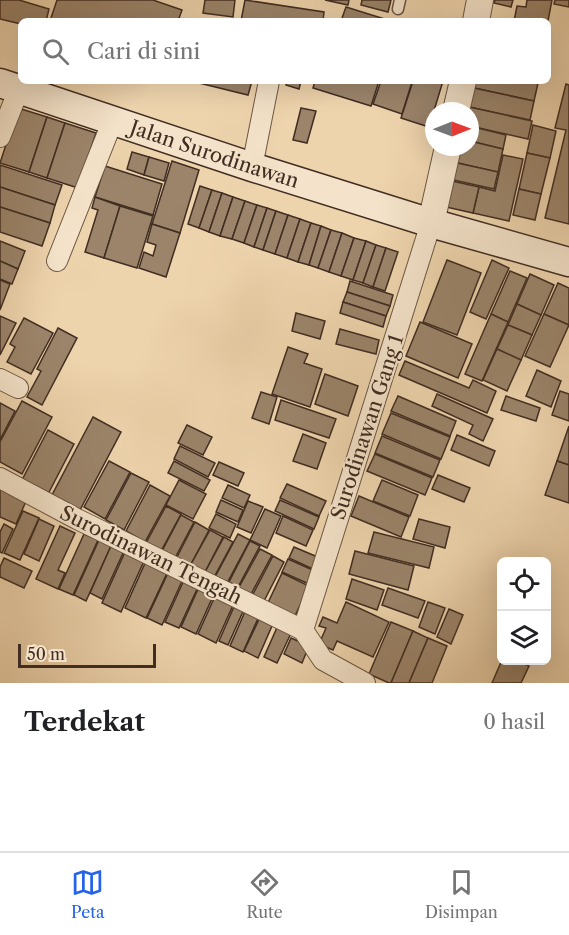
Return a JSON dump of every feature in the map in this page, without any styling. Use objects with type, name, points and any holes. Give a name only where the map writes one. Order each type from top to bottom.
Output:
[{"type":"main road","name":"Jalan Surodinawan","points":[[10,86],[431,224],[569,262]]},
{"type":"street","points":[[477,18],[480,0]]},
{"type":"street","points":[[252,167],[268,84]]},
{"type":"street","points":[[458,102],[461,84]]},
{"type":"street","points":[[0,137],[10,86]]},
{"type":"street","points":[[57,261],[113,120]]},
{"type":"street","points":[[431,224],[446,156]]},
{"type":"street","name":"Surodinawan Gang 1","points":[[303,630],[431,224]]},
{"type":"street","name":"Surodinawan Tengah","points":[[0,478],[77,519],[303,630]]},
{"type":"street","points":[[303,630],[322,660],[366,683]]},
{"type":"building","points":[[0,0],[19,0],[49,9],[47,18],[18,18],[18,23],[0,19]]},
{"type":"building","points":[[57,0],[153,0],[182,10],[179,18],[51,18]]},
{"type":"building","points":[[205,0],[235,0],[233,17],[203,13]]},
{"type":"building","points":[[245,0],[324,12],[323,18],[242,18]]},
{"type":"building","points":[[325,0],[349,0],[348,5]]},
{"type":"building","points":[[362,0],[391,0],[388,12],[361,5]]},
{"type":"building","points":[[495,0],[513,0],[511,7],[494,3]]},
{"type":"building","points":[[527,0],[552,0],[549,18],[515,18],[517,6],[526,7]]},
{"type":"building","points":[[555,0],[569,0],[569,7],[554,4]]},
{"type":"building","points":[[346,7],[381,18],[342,18]]},
{"type":"building","points":[[203,84],[251,84],[248,95]]},
{"type":"building","points":[[286,84],[300,84],[299,89]]},
{"type":"building","points":[[314,84],[378,84],[371,106],[313,88]]},
{"type":"building","points":[[380,84],[411,84],[402,114],[373,104]]},
{"type":"building","points":[[412,84],[442,84],[437,102],[425,102],[425,126],[401,118]]},
{"type":"building","points":[[475,84],[538,84],[534,101],[474,88]]},
{"type":"building","points":[[566,84],[569,85],[569,224],[545,218],[566,130],[555,128]]},
{"type":"building","points":[[474,88],[534,101],[530,120],[479,109],[479,102],[470,102]]},
{"type":"building","points":[[18,108],[47,117],[29,172],[0,163]]},
{"type":"building","points":[[301,108],[316,111],[307,143],[293,140]]},
{"type":"building","points":[[479,109],[532,121],[528,139],[479,128]]},
{"type":"building","points":[[47,117],[65,123],[47,178],[29,172]]},
{"type":"building","points":[[65,123],[96,133],[78,188],[47,178]]},
{"type":"building","points":[[533,125],[556,131],[550,158],[527,153]]},
{"type":"building","points":[[479,128],[506,135],[503,149],[479,143]]},
{"type":"building","points":[[479,143],[503,149],[498,172],[453,162],[454,156],[479,156]]},
{"type":"building","points":[[132,152],[149,157],[144,175],[127,169]]},
{"type":"building","points":[[527,153],[550,158],[541,194],[519,189]]},
{"type":"building","points":[[503,155],[523,159],[509,221],[473,213],[479,187],[495,191]]},
{"type":"building","points":[[149,157],[169,163],[164,181],[144,175]]},
{"type":"building","points":[[172,161],[199,170],[180,233],[152,224]]},
{"type":"building","points":[[453,162],[498,172],[494,189],[449,179]]},
{"type":"building","points":[[0,165],[62,185],[55,205],[0,187]]},
{"type":"building","points":[[105,166],[162,184],[153,215],[95,197]]},
{"type":"building","points":[[452,181],[479,187],[473,213],[446,207]]},
{"type":"building","points":[[200,186],[212,190],[199,228],[188,224]]},
{"type":"building","points":[[0,187],[55,205],[50,223],[0,207]]},
{"type":"building","points":[[519,189],[541,194],[535,220],[513,215]]},
{"type":"building","points":[[212,190],[222,193],[209,232],[199,228]]},
{"type":"building","points":[[222,193],[233,197],[220,236],[209,232]]},
{"type":"building","points":[[95,197],[120,206],[104,258],[85,252],[98,210],[92,208]]},
{"type":"building","points":[[233,197],[245,201],[232,239],[220,236]]},
{"type":"building","points":[[245,201],[257,205],[244,243],[232,239]]},
{"type":"building","points":[[257,205],[267,208],[254,247],[244,243]]},
{"type":"building","points":[[120,206],[153,216],[137,268],[104,258]]},
{"type":"building","points":[[0,207],[50,223],[42,246],[0,232]]},
{"type":"building","points":[[267,208],[276,211],[263,250],[254,247]]},
{"type":"building","points":[[276,211],[288,215],[275,254],[263,250]]},
{"type":"building","points":[[288,215],[300,219],[287,258],[275,254]]},
{"type":"building","points":[[300,219],[311,223],[298,262],[287,258]]},
{"type":"building","points":[[311,223],[321,226],[309,265],[298,262]]},
{"type":"building","points":[[152,224],[180,233],[166,277],[139,268],[144,252],[153,256],[156,245],[147,242]]},
{"type":"building","points":[[321,226],[331,230],[318,268],[309,265]]},
{"type":"building","points":[[331,230],[342,233],[329,272],[318,268]]},
{"type":"building","points":[[342,233],[354,238],[341,276],[329,272]]},
{"type":"building","points":[[354,238],[366,241],[353,280],[341,276]]},
{"type":"building","points":[[0,241],[25,251],[18,269],[0,261]]},
{"type":"building","points":[[366,241],[376,245],[363,283],[353,280]]},
{"type":"building","points":[[376,245],[386,248],[373,287],[363,283]]},
{"type":"building","points":[[386,248],[398,252],[385,291],[373,287]]},
{"type":"building","points":[[447,260],[481,273],[457,335],[423,322]]},
{"type":"building","points":[[492,260],[509,268],[486,319],[470,312]]},
{"type":"building","points":[[0,261],[18,269],[12,284],[0,279]]},
{"type":"building","points":[[510,271],[527,278],[508,322],[491,314]]},
{"type":"building","points":[[530,274],[554,285],[541,315],[517,304]]},
{"type":"building","points":[[0,280],[10,284],[0,310]]},
{"type":"building","points":[[350,281],[393,295],[390,306],[347,292]]},
{"type":"building","points":[[558,283],[569,288],[569,325],[544,314]]},
{"type":"building","points":[[347,292],[390,306],[386,316],[343,302]]},
{"type":"building","points":[[343,302],[386,316],[383,327],[340,313]]},
{"type":"building","points":[[517,304],[541,315],[532,335],[508,325]]},
{"type":"building","points":[[296,313],[325,321],[320,339],[292,331]]},
{"type":"building","points":[[491,314],[508,322],[482,381],[465,374]]},
{"type":"building","points":[[544,314],[569,325],[550,367],[525,356]]},
{"type":"building","points":[[0,316],[16,323],[0,355]]},
{"type":"building","points":[[24,318],[53,333],[31,374],[7,362],[15,347],[10,344]]},
{"type":"building","points":[[420,322],[472,344],[458,378],[406,356]]},
{"type":"building","points":[[508,325],[532,335],[521,360],[497,349]]},
{"type":"building","points":[[58,328],[77,338],[42,405],[27,397],[41,371],[37,369]]},
{"type":"building","points":[[340,329],[379,340],[376,354],[336,344]]},
{"type":"building","points":[[288,347],[308,354],[304,363],[322,369],[310,407],[272,394]]},
{"type":"building","points":[[497,349],[521,360],[507,391],[483,380]]},
{"type":"building","points":[[405,361],[469,388],[473,380],[496,391],[487,413],[399,375]]},
{"type":"building","points":[[537,370],[561,381],[551,407],[526,396]]},
{"type":"building","points":[[325,374],[358,386],[348,416],[315,404]]},
{"type":"building","points":[[560,391],[569,394],[569,421],[552,415]]},
{"type":"building","points":[[261,392],[277,397],[269,424],[252,418]]},
{"type":"building","points":[[437,394],[493,419],[483,441],[469,434],[473,425],[432,406]]},
{"type":"building","points":[[398,396],[456,421],[450,436],[391,411]]},
{"type":"building","points":[[506,396],[540,408],[536,421],[501,410]]},
{"type":"building","points":[[281,400],[336,419],[329,438],[275,420]]},
{"type":"building","points":[[22,401],[52,417],[22,474],[0,462],[0,442]]},
{"type":"building","points":[[0,403],[15,411],[0,440]]},
{"type":"building","points":[[391,413],[450,437],[441,459],[382,434]]},
{"type":"building","points":[[93,417],[121,432],[80,510],[52,495]]},
{"type":"building","points":[[187,425],[212,437],[203,455],[178,443]]},
{"type":"building","points":[[569,426],[569,465],[557,461]]},
{"type":"building","points":[[48,430],[74,444],[48,494],[22,480]]},
{"type":"building","points":[[303,434],[326,443],[317,469],[293,461]]},
{"type":"building","points":[[457,435],[495,451],[489,466],[451,450]]},
{"type":"building","points":[[382,436],[440,460],[433,477],[375,453]]},
{"type":"building","points":[[180,446],[215,463],[208,477],[174,459]]},
{"type":"building","points":[[375,454],[432,478],[425,495],[367,471]]},
{"type":"building","points":[[109,461],[130,472],[105,519],[84,507]]},
{"type":"building","points":[[174,461],[210,480],[204,491],[168,473]]},
{"type":"building","points":[[557,461],[569,465],[569,503],[545,495]]},
{"type":"building","points":[[219,462],[244,473],[238,486],[213,475]]},
{"type":"building","points":[[131,473],[149,482],[124,530],[106,520]]},
{"type":"building","points":[[438,475],[470,488],[464,502],[432,489]]},
{"type":"building","points":[[179,480],[206,494],[193,519],[166,505]]},
{"type":"building","points":[[382,480],[418,495],[410,516],[373,501]]},
{"type":"building","points":[[287,484],[326,501],[319,516],[280,498]]},
{"type":"building","points":[[150,485],[170,496],[145,542],[126,531]]},
{"type":"building","points":[[228,485],[250,495],[244,508],[222,498]]},
{"type":"building","points":[[0,487],[27,499],[16,524],[0,517]]},
{"type":"building","points":[[359,496],[409,517],[401,537],[351,516]]},
{"type":"building","points":[[221,500],[243,510],[238,522],[216,512]]},
{"type":"building","points":[[280,500],[319,517],[314,529],[275,511]]},
{"type":"building","points":[[248,501],[263,507],[251,533],[237,527]]},
{"type":"building","points":[[166,506],[181,514],[161,551],[146,543]]},
{"type":"building","points":[[265,509],[281,516],[267,548],[250,540]]},
{"type":"building","points":[[23,511],[39,518],[20,560],[4,553]]},
{"type":"building","points":[[216,514],[236,524],[230,538],[209,528]]},
{"type":"building","points":[[181,515],[194,522],[175,558],[162,551]]},
{"type":"building","points":[[283,516],[313,530],[306,546],[276,533]]},
{"type":"building","points":[[39,519],[54,526],[39,561],[24,554]]},
{"type":"building","points":[[419,519],[450,527],[445,548],[413,539]]},
{"type":"building","points":[[195,522],[209,530],[190,566],[176,559]]},
{"type":"building","points":[[4,524],[13,529],[2,553],[0,552],[0,532]]},
{"type":"building","points":[[60,526],[75,533],[58,570],[65,573],[58,589],[36,579]]},
{"type":"building","points":[[210,530],[223,537],[204,574],[190,566]]},
{"type":"building","points":[[374,532],[434,547],[429,568],[368,553]]},
{"type":"building","points":[[84,534],[98,540],[73,595],[59,589]]},
{"type":"building","points":[[238,534],[250,540],[226,585],[214,579]]},
{"type":"building","points":[[224,537],[233,542],[213,579],[204,574]]},
{"type":"building","points":[[99,540],[111,546],[86,601],[74,595]]},
{"type":"building","points":[[250,541],[260,546],[238,587],[229,582]]},
{"type":"building","points":[[111,546],[124,551],[102,599],[90,593]]},
{"type":"building","points":[[294,547],[320,558],[315,570],[289,558]]},
{"type":"building","points":[[260,549],[272,555],[250,596],[238,589]]},
{"type":"building","points":[[355,551],[414,566],[408,590],[349,574]]},
{"type":"building","points":[[125,552],[144,561],[121,612],[102,603]]},
{"type":"building","points":[[273,556],[284,562],[263,603],[252,596]]},
{"type":"building","points":[[4,558],[32,571],[24,588],[0,577],[0,567]]},
{"type":"building","points":[[288,559],[315,571],[309,584],[282,572]]},
{"type":"building","points":[[146,561],[168,571],[146,618],[125,608]]},
{"type":"building","points":[[168,573],[183,579],[162,625],[147,618]]},
{"type":"building","points":[[282,573],[309,586],[294,618],[267,605]]},
{"type":"building","points":[[352,579],[384,590],[377,610],[346,599]]},
{"type":"building","points":[[184,580],[198,587],[179,628],[165,622]]},
{"type":"building","points":[[199,587],[214,594],[196,634],[181,627]]},
{"type":"building","points":[[388,588],[425,601],[418,618],[382,605]]},
{"type":"building","points":[[216,594],[234,603],[216,643],[198,634]]},
{"type":"building","points":[[236,602],[245,607],[228,645],[219,641]]},
{"type":"building","points":[[346,602],[389,622],[373,657],[337,641],[333,650],[319,644],[326,628],[319,626],[323,617],[337,623]]},
{"type":"building","points":[[428,602],[445,608],[435,634],[419,627]]},
{"type":"building","points":[[247,607],[260,614],[243,652],[230,646]]},
{"type":"building","points":[[449,609],[463,615],[451,644],[437,637]]},
{"type":"building","points":[[262,613],[275,619],[258,658],[244,651]]},
{"type":"building","points":[[391,622],[413,631],[391,683],[389,683],[369,674]]},
{"type":"building","points":[[279,623],[293,629],[277,663],[264,657]]},
{"type":"building","points":[[413,631],[428,638],[409,683],[391,683]]},
{"type":"building","points":[[291,638],[309,646],[302,663],[284,654]]},
{"type":"building","points":[[428,638],[447,646],[432,683],[409,683]]},
{"type":"building","points":[[500,665],[529,666],[521,683],[492,683]]}]
